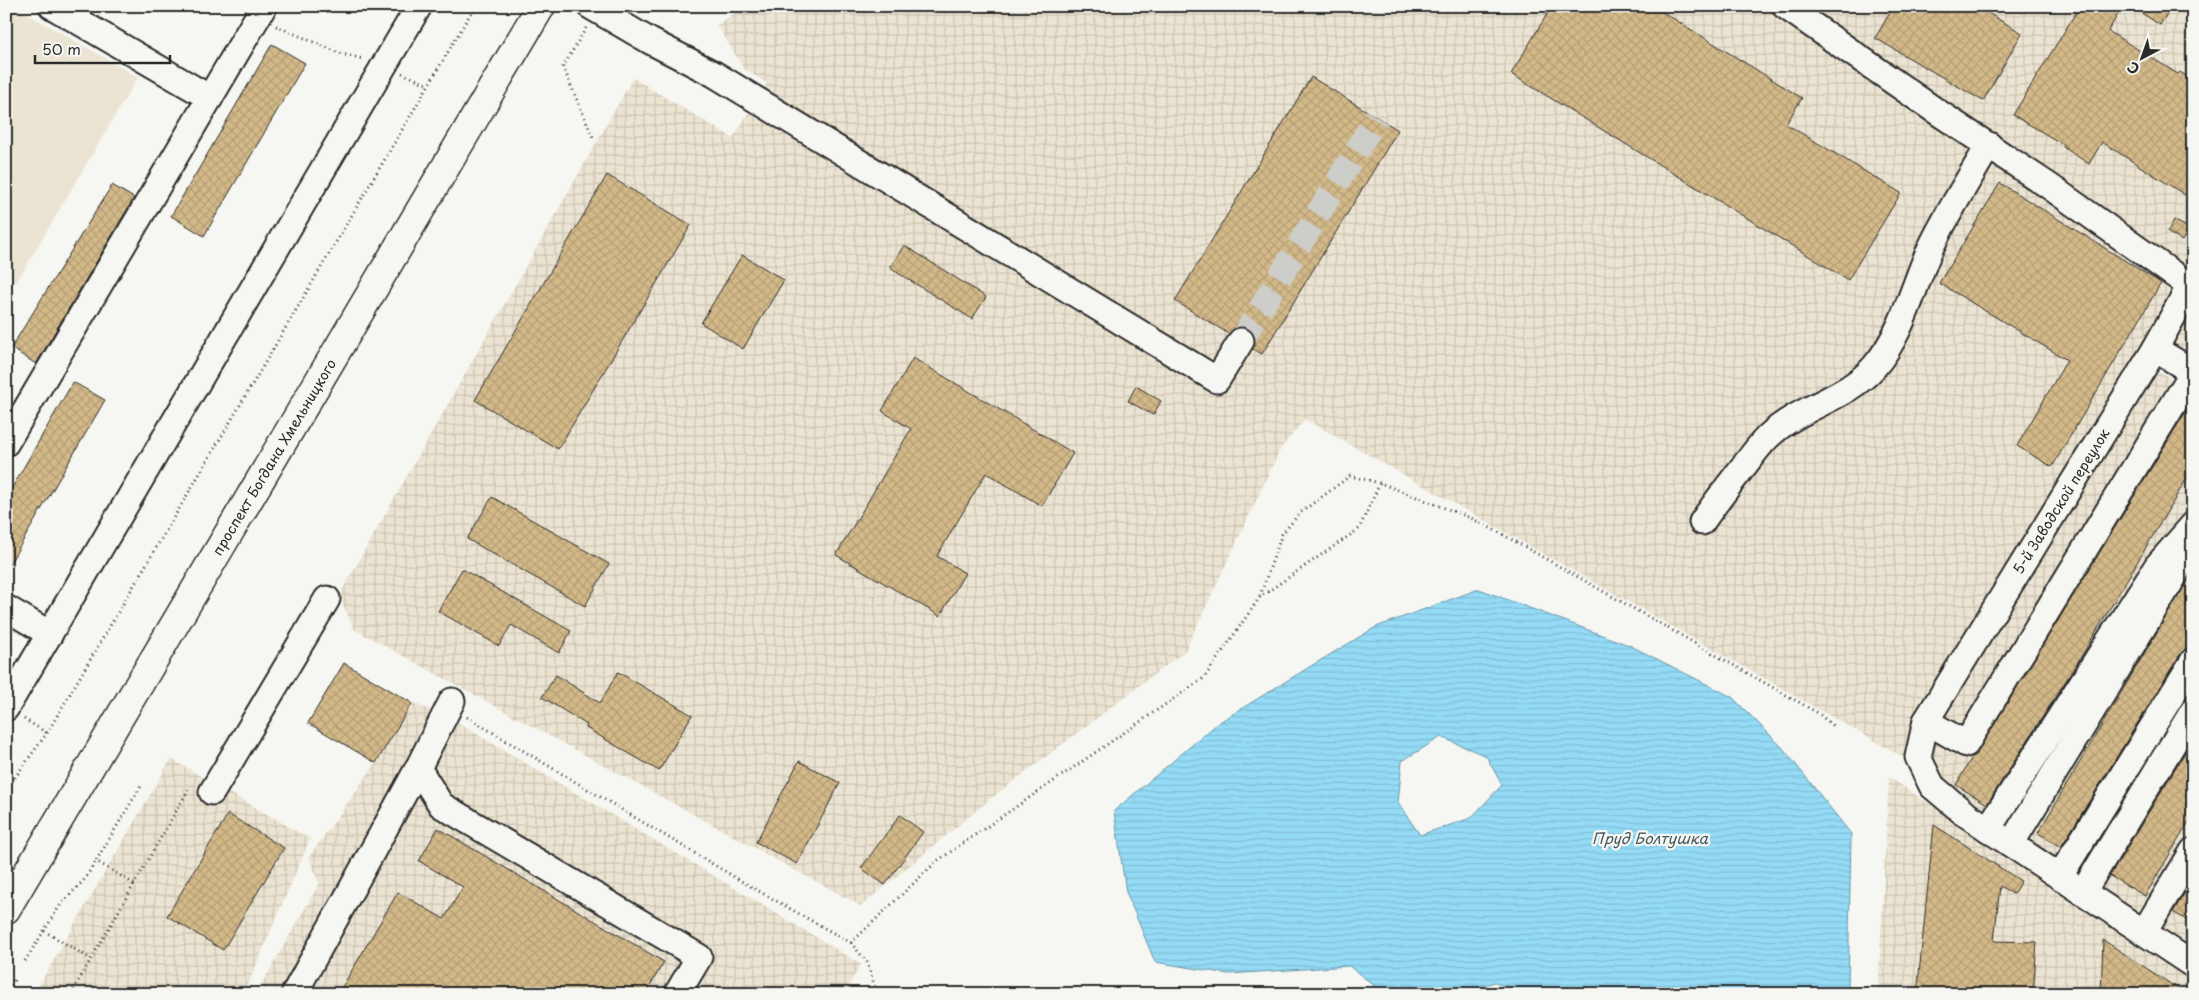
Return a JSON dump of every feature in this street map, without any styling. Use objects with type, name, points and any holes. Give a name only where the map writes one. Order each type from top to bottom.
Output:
[{"type":"main road","name":"проспект Богдана Хмельницкого","points":[[6,909],[541,6]]},
{"type":"street","points":[[52,6],[210,98]]},
{"type":"street","points":[[14,713],[50,634],[419,6]]},
{"type":"street","points":[[1784,6],[1933,109],[1989,145],[2190,289]]},
{"type":"street","points":[[593,8],[650,41],[714,74],[1217,380],[1241,341]]},
{"type":"street","points":[[6,443],[260,12]]},
{"type":"street","points":[[1702,522],[1718,499],[1772,433],[1807,410],[1856,383],[1866,375],[1882,356],[1905,311],[1930,249],[1946,217],[1989,145]]},
{"type":"street","name":"5-й Заводской переулок","points":[[2190,289],[1926,721],[1918,757],[1932,786],[1964,813],[2193,964]]},
{"type":"street","points":[[1926,721],[1966,744],[2193,372],[2155,349]]},
{"type":"street","points":[[1988,829],[2157,566],[2193,525]]},
{"type":"street","points":[[2011,844],[2175,575],[2193,538]]},
{"type":"street","points":[[214,790],[327,599]]},
{"type":"street","points":[[6,608],[50,634]]},
{"type":"street","points":[[2060,876],[2193,660]]},
{"type":"street","points":[[294,994],[451,704]]},
{"type":"street","points":[[2083,892],[2193,711]]},
{"type":"street","points":[[418,768],[441,805],[699,957],[677,994]]},
{"type":"street","points":[[2144,932],[2193,852]]},
{"type":"path","points":[[6,790],[47,733],[476,6]]},
{"type":"path","points":[[593,8],[563,68],[593,137]]},
{"type":"path","points":[[260,12],[342,54]]},
{"type":"path","points":[[851,944],[937,861],[1204,678],[1260,597],[1282,534],[1300,513],[1350,476],[1380,483],[1472,518],[1818,713],[1834,727]]},
{"type":"path","points":[[1260,597],[1359,529],[1380,483]]},
{"type":"path","points":[[451,704],[741,881],[851,944],[867,962],[876,991],[879,994]]},
{"type":"path","points":[[14,713],[47,733]]},
{"type":"path","points":[[71,994],[196,777],[214,790]]},
{"type":"path","points":[[26,961],[61,904],[85,879],[141,786]]},
{"type":"path","points":[[96,861],[134,884]]},
{"type":"path","points":[[44,931],[91,959]]},
{"type":"path","points":[[6,994],[14,980]]},
{"type":"shaded area","points":[[6,6],[14,6],[138,77],[16,283],[6,278]]},
{"type":"shaded area","points":[[745,6],[2193,6],[2193,382],[2148,356],[1903,757],[1305,419],[1281,448],[1185,651],[989,800],[861,906],[354,629],[339,596],[633,78],[733,138],[767,83],[744,69],[717,25]]},
{"type":"shaded area","points":[[2150,366],[2193,391],[2193,955],[1944,785],[1929,757],[1935,727]]},
{"type":"shaded area","points":[[412,703],[445,715],[861,964],[844,994],[256,994],[319,884],[309,857],[376,763]]},
{"type":"shaded area","points":[[171,759],[310,839],[244,994],[34,994]]},
{"type":"shaded area","points":[[1889,777],[2193,980],[2193,994],[1878,994]]},
{"type":"water","name":"Пруд Болтушка","points":[[1479,589],[1631,646],[1732,697],[1782,747],[1851,834],[1848,990],[1846,994],[1520,994],[1495,982],[1457,994],[1385,994],[1349,966],[1229,974],[1155,962],[1126,892],[1114,811],[1218,723],[1376,627]],"holes":[[[1441,737],[1486,756],[1502,785],[1471,818],[1420,835],[1398,803],[1402,761]]]},
{"type":"building","points":[[1552,6],[1653,6],[1802,98],[1786,124],[1901,193],[1848,280],[1511,74]]},
{"type":"building","points":[[1894,6],[1976,6],[2022,33],[1983,101],[1875,38]]},
{"type":"building","points":[[2080,6],[2123,6],[2108,31],[2178,74],[2180,72],[2193,80],[2193,183],[2185,195],[2102,142],[2089,164],[2063,147],[2064,145],[2013,115]]},
{"type":"building","points":[[2131,6],[2172,6],[2160,25]]},
{"type":"building","points":[[272,44],[305,63],[204,236],[171,216]]},
{"type":"building","points":[[1311,77],[1398,130],[1262,354],[1253,349],[1255,341],[1249,329],[1241,327],[1234,329],[1229,334],[1175,301]]},
{"type":"building","points":[[607,175],[691,225],[558,449],[475,400]]},
{"type":"building","points":[[2000,183],[2161,283],[2052,467],[2017,446],[2067,360],[1939,283]]},
{"type":"building","points":[[112,185],[134,198],[36,364],[11,348]]},
{"type":"building","points":[[2174,220],[2190,229],[2182,241],[2167,232]]},
{"type":"building","points":[[904,245],[986,297],[972,319],[890,268]]},
{"type":"building","points":[[742,255],[784,280],[743,349],[701,323]]},
{"type":"building","points":[[913,358],[1073,453],[1042,506],[986,473],[937,556],[965,573],[940,616],[836,555],[911,429],[882,411]]},
{"type":"building","points":[[73,382],[105,400],[6,570],[6,498]]},
{"type":"building","points":[[1136,386],[1161,401],[1153,415],[1128,401]]},
{"type":"building","points":[[2191,403],[2193,404],[2193,468],[2084,652],[1987,804],[1956,785]]},
{"type":"building","points":[[492,497],[609,564],[585,606],[467,539]]},
{"type":"building","points":[[462,569],[571,631],[559,653],[511,625],[499,646],[438,611]]},
{"type":"building","points":[[2193,571],[2193,642],[2189,648],[2181,653],[2061,847],[2038,833]]},
{"type":"building","points":[[344,663],[412,703],[376,763],[308,723]]},
{"type":"building","points":[[618,672],[692,715],[659,771],[586,728],[587,725],[542,697],[556,675],[600,703]]},
{"type":"building","points":[[2193,739],[2193,815],[2145,896],[2110,876]]},
{"type":"building","points":[[799,761],[840,783],[797,864],[756,842]]},
{"type":"building","points":[[228,814],[284,848],[223,950],[167,916]]},
{"type":"building","points":[[900,815],[923,832],[885,885],[861,868]]},
{"type":"building","points":[[1934,825],[2021,881],[2013,894],[2000,886],[1994,941],[2037,942],[2033,994],[1917,994]]},
{"type":"building","points":[[438,828],[664,962],[645,994],[338,994],[398,892],[444,919],[463,887],[419,861]]},
{"type":"building","points":[[2193,879],[2193,924],[2173,912]]},
{"type":"building","points":[[2103,940],[2186,994],[2101,994]]},
{"type":"tunnel","points":[[1241,341],[1377,117]]}]
